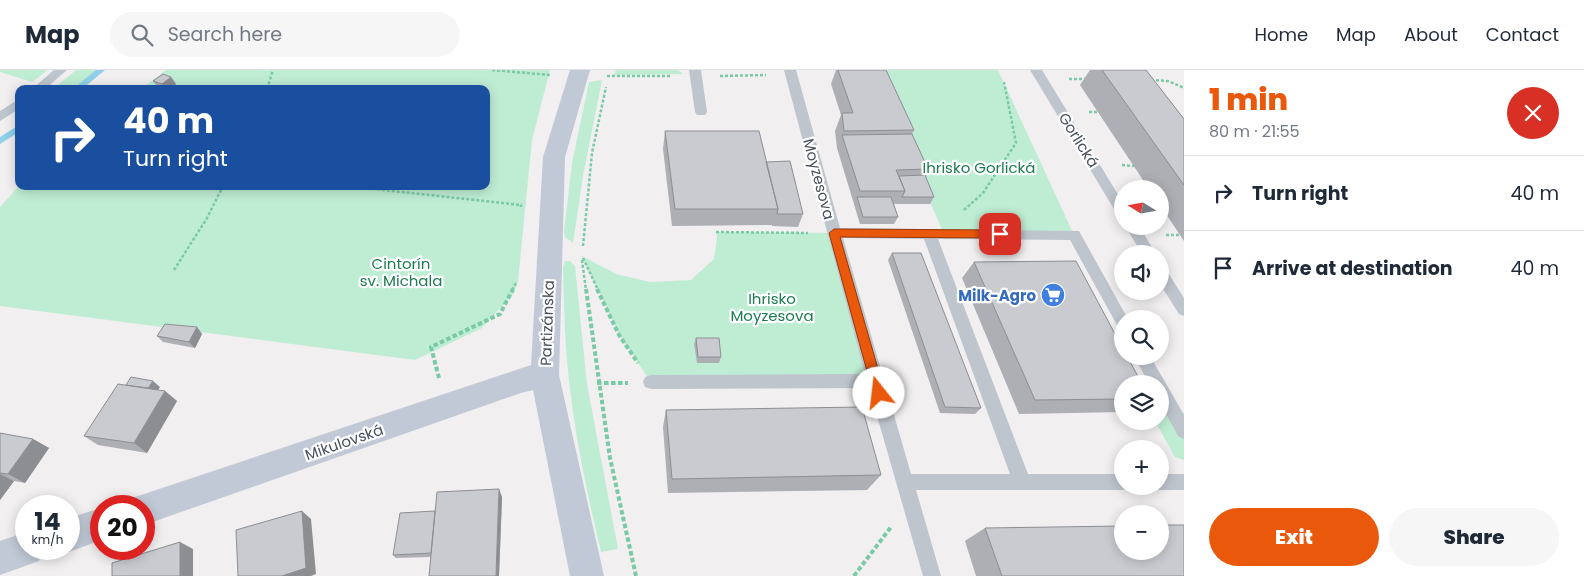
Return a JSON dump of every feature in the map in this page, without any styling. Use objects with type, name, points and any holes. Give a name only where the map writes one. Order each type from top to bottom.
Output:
[{"type":"street","name":"Partizánska","points":[[580,70],[554,157],[544,375],[587,576]]},
{"type":"street","name":"Mikulovská","points":[[155,505],[522,380],[544,375]]},
{"type":"street","points":[[0,558],[15,553]]},
{"type":"lane","points":[[43,85],[61,70]]},
{"type":"lane","points":[[695,70],[701,112]]},
{"type":"lane","name":"Moyzesova","points":[[790,70],[834,233],[932,576]]},
{"type":"lane","name":"Gorlická","points":[[1038,74],[1114,198]]},
{"type":"lane","points":[[0,117],[15,106]]},
{"type":"lane","points":[[834,233],[1074,235],[1116,310]]},
{"type":"lane","points":[[933,234],[1022,482]]},
{"type":"lane","points":[[1169,286],[1184,310]]},
{"type":"lane","points":[[651,382],[876,381]]},
{"type":"lane","points":[[1169,404],[1184,431]]},
{"type":"lane","points":[[904,482],[1114,482]]},
{"type":"lane","points":[[1169,482],[1184,482]]},
{"type":"path","points":[[268,85],[273,70]]},
{"type":"path","points":[[492,70],[555,75]]},
{"type":"path","points":[[1038,74],[1096,79]]},
{"type":"path","points":[[609,76],[592,153],[582,256],[597,383],[622,525],[636,576]]},
{"type":"path","points":[[1142,80],[1168,81],[1184,88]]},
{"type":"path","points":[[1151,80],[1157,87]]},
{"type":"path","points":[[933,234],[983,193],[1016,143],[1004,82]]},
{"type":"path","points":[[174,270],[207,218],[221,190]]},
{"type":"path","points":[[384,190],[521,205],[520,214]]},
{"type":"path","points":[[716,232],[834,233]]},
{"type":"path","points":[[582,256],[619,335],[651,382]]},
{"type":"path","points":[[440,382],[431,347],[500,314],[518,280]]},
{"type":"path","points":[[597,383],[651,382]]},
{"type":"path","points":[[854,576],[890,528],[912,507]]},
{"type":"green space","points":[[0,70],[48,70],[32,82],[0,72]]},
{"type":"green space","points":[[76,70],[98,70],[78,85],[58,85]]},
{"type":"green space","name":"Cintorín sv. Michala","points":[[166,70],[550,70],[532,140],[518,281],[514,293],[482,328],[415,360],[0,306],[0,207],[15,190],[490,190],[490,85],[146,85]]},
{"type":"green space","points":[[616,70],[678,70],[683,74],[614,75]]},
{"type":"green space","name":"Ihrisko Gorlická","points":[[872,70],[998,70],[1074,235],[944,234]]},
{"type":"green space","points":[[602,80],[583,176],[573,243],[565,237],[564,232],[572,163],[589,82]]},
{"type":"green space","name":"Ihrisko Moyzesova","points":[[716,232],[834,233],[875,381],[651,382],[619,335],[582,256],[616,274],[650,282],[691,280],[714,259]]},
{"type":"green space","points":[[565,261],[570,261],[575,266],[587,384],[618,549],[601,552],[584,476],[571,400],[565,328],[563,268]]},
{"type":"green space","points":[[1184,413],[1184,460],[1175,457],[1169,446],[1169,440],[1166,440],[1160,430],[1169,430],[1169,414]]},
{"type":"building","points":[[838,70],[886,70],[914,130],[844,131],[842,113],[853,113]]},
{"type":"building","points":[[1102,70],[1146,70],[1184,119],[1184,185]]},
{"type":"building","points":[[163,74],[171,77],[162,84],[153,81]]},
{"type":"building","points":[[665,131],[759,131],[778,209],[675,209]]},
{"type":"building","points":[[912,134],[928,169],[896,170],[905,191],[860,191],[842,135]]},
{"type":"building","points":[[790,161],[803,214],[777,214],[778,209],[766,162]]},
{"type":"building","points":[[925,175],[934,197],[902,197],[905,191],[899,176]]},
{"type":"building","points":[[857,197],[891,197],[898,217],[863,217]]},
{"type":"building","points":[[892,253],[921,253],[981,408],[945,407]]},
{"type":"building","points":[[1076,261],[1114,332],[1114,365],[1132,365],[1137,375],[1114,375],[1114,399],[1035,400],[974,262]]},
{"type":"building","points":[[165,324],[197,327],[189,342],[157,336]]},
{"type":"building","points":[[696,338],[719,338],[721,357],[698,357]]},
{"type":"building","points":[[131,377],[153,381],[148,388],[126,385]]},
{"type":"building","points":[[118,384],[165,391],[134,443],[84,436]]},
{"type":"building","points":[[862,407],[881,475],[672,479],[666,410]]},
{"type":"building","points":[[0,433],[33,439],[8,474],[0,473]]},
{"type":"building","points":[[499,489],[496,576],[429,576],[437,492]]},
{"type":"building","points":[[302,511],[306,568],[282,576],[238,576],[236,530]]},
{"type":"building","points":[[435,511],[431,553],[393,555],[400,513]]},
{"type":"building","points":[[1169,525],[1184,525],[1184,576],[1002,576],[985,528],[1114,526],[1114,560],[1169,560]]},
{"type":"building","points":[[180,542],[180,576],[112,576],[112,563],[122,560],[155,560],[155,550]]},
{"type":"waterway","points":[[82,85],[101,70]]},
{"type":"waterway","points":[[0,141],[15,131]]},
{"type":"place","name":"Milk-Agro","points":[[1053,295]]},
{"type":"route","points":[[879,393],[834,233],[1000,234]]}]
